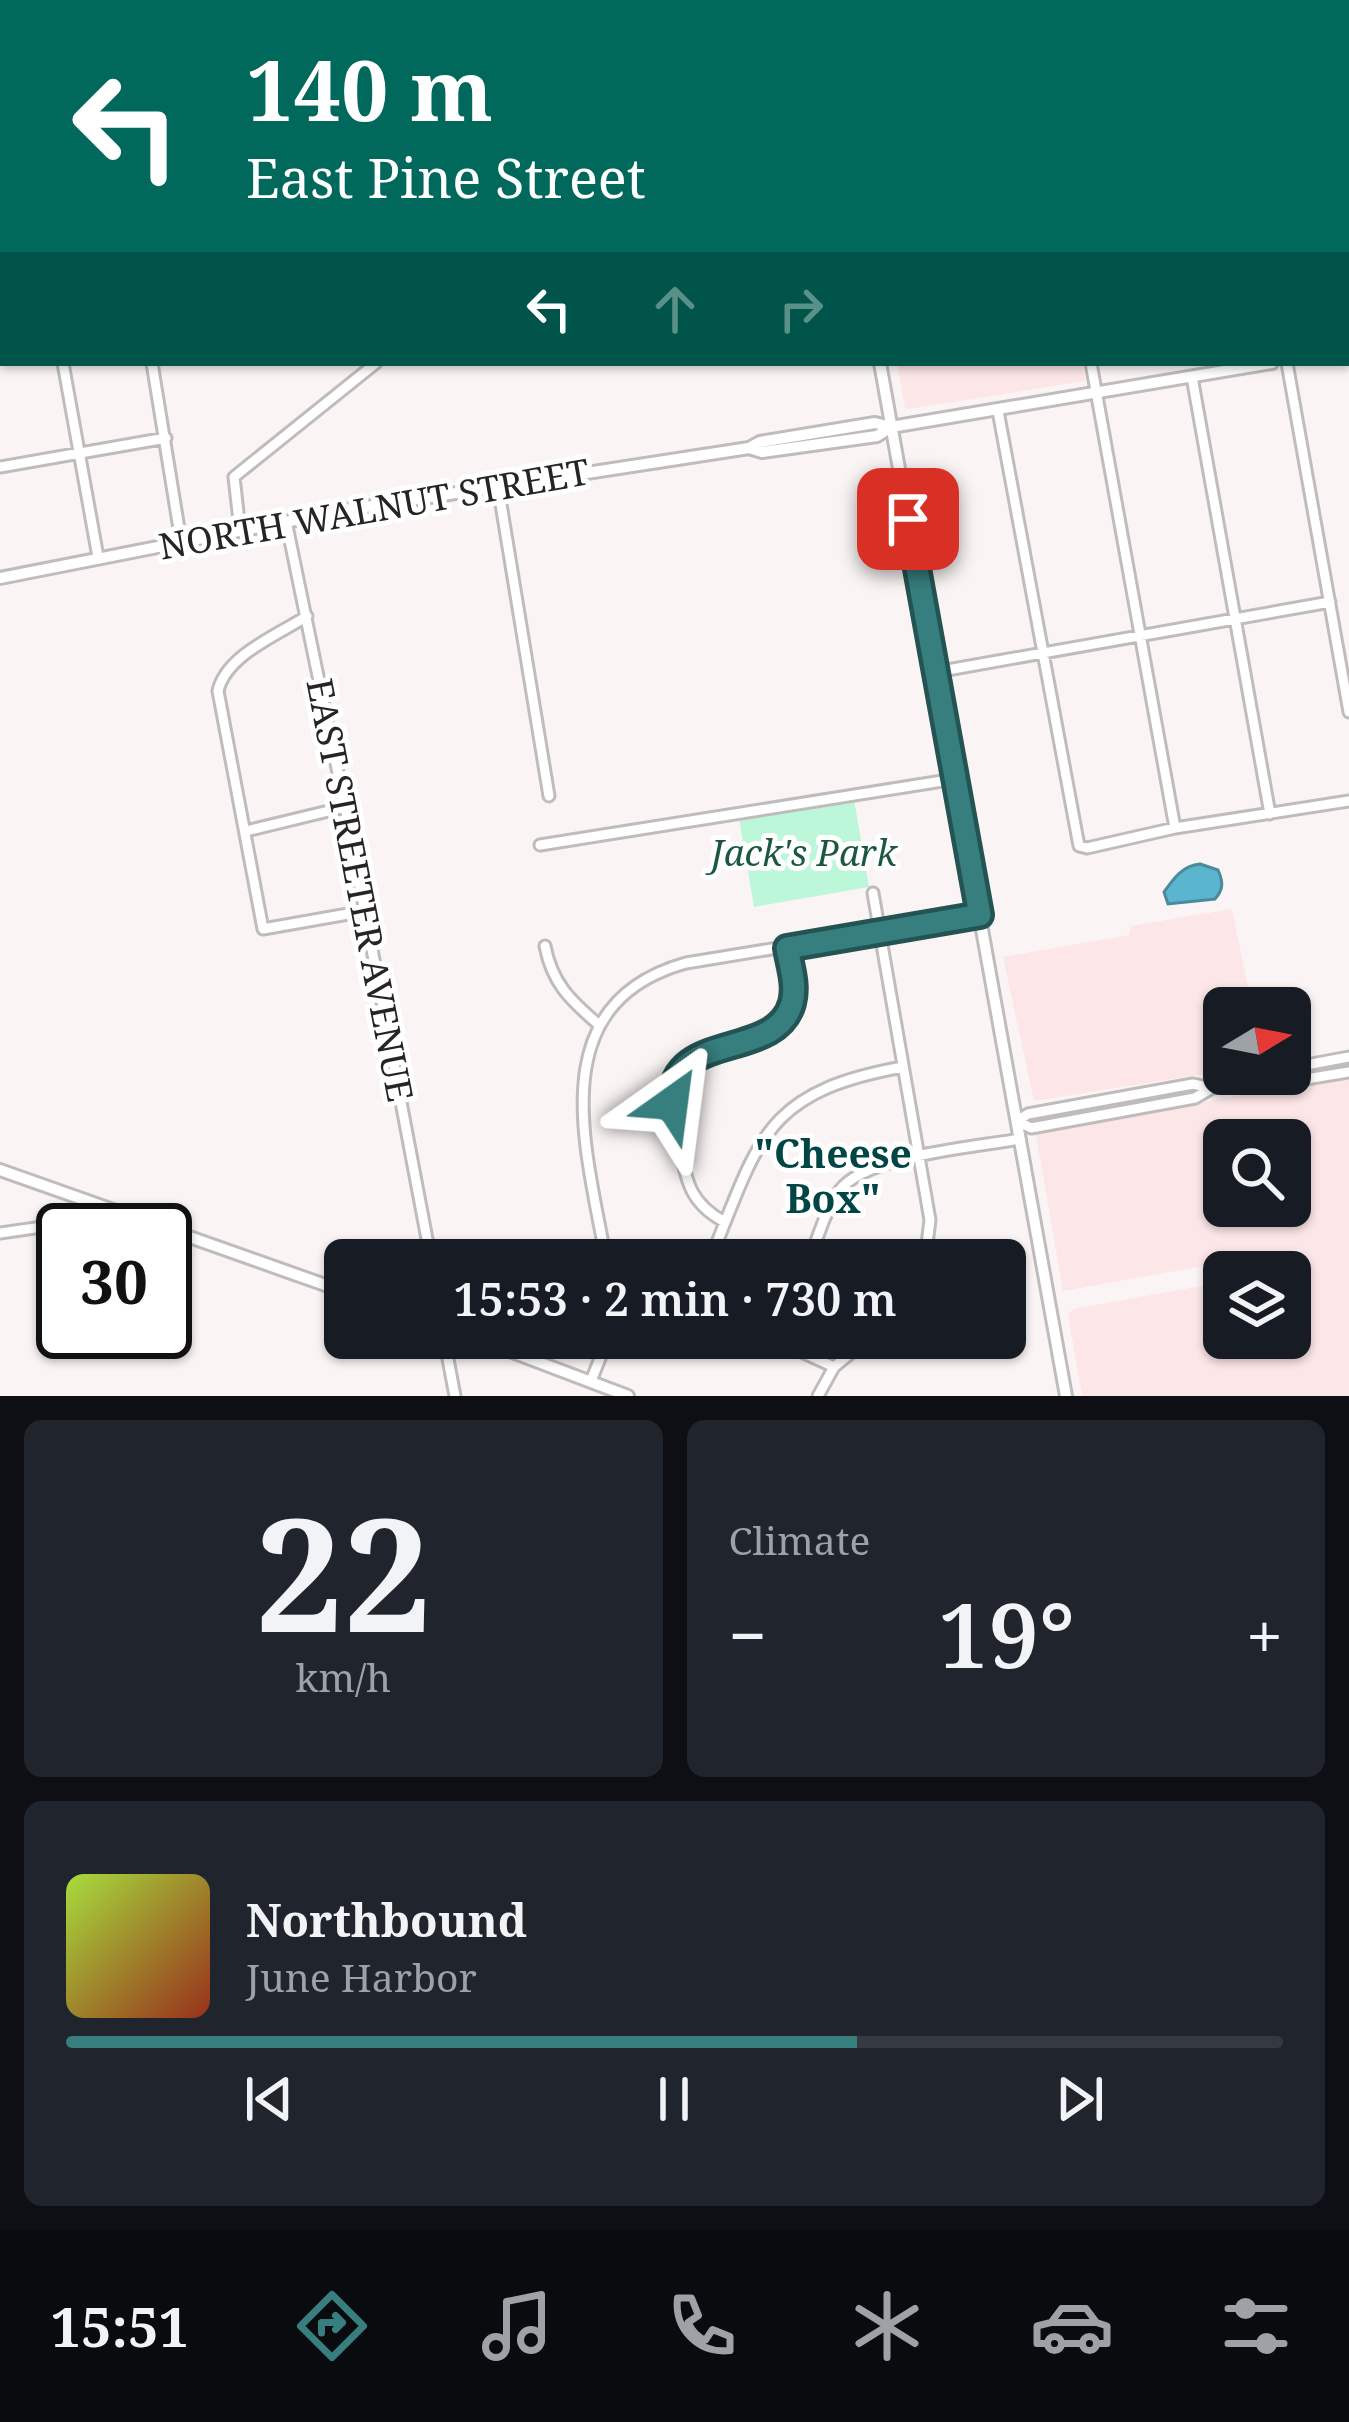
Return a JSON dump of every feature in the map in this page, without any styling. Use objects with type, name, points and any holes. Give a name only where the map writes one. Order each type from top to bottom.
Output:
[{"type":"main road","points":[[881,366],[1066,1396]]},
{"type":"main road","name":"NORTH WALNUT STREET","points":[[0,578],[286,521],[749,448],[762,452],[878,436],[891,427],[1254,366]]},
{"type":"main road","points":[[0,1170],[92,1203]]},
{"type":"main road","points":[[192,1238],[324,1285]]},
{"type":"main road","points":[[532,1359],[628,1396]]},
{"type":"street","points":[[64,366],[98,557]]},
{"type":"street","points":[[153,366],[182,541]]},
{"type":"street","points":[[240,530],[234,477],[372,366]]},
{"type":"street","points":[[1092,366],[1175,828]]},
{"type":"street","points":[[1288,366],[1349,712]]},
{"type":"street","points":[[1192,376],[1270,814]]},
{"type":"street","points":[[998,410],[1079,846],[1349,801]]},
{"type":"street","points":[[0,467],[166,438]]},
{"type":"street","points":[[498,486],[549,796]]},
{"type":"street","name":"EAST STREETER AVENUE","points":[[286,521],[427,1239]]},
{"type":"street","points":[[935,672],[1330,602]]},
{"type":"street","points":[[307,616],[233,664],[218,687],[263,929],[364,911]]},
{"type":"street","points":[[540,845],[955,779]]},
{"type":"street","points":[[246,831],[345,807]]},
{"type":"street","points":[[873,892],[921,1157],[930,1220],[928,1239]]},
{"type":"street","points":[[603,1239],[580,1102],[583,1075],[598,1024],[638,986],[676,966],[980,915]]},
{"type":"street","points":[[545,946],[562,991],[598,1024]]},
{"type":"street","points":[[725,1222],[704,1210],[688,1189],[672,1089],[694,1058],[766,1032],[785,1017],[794,991],[787,948]]},
{"type":"street","points":[[1311,1064],[1349,1057]]},
{"type":"street","points":[[718,1239],[757,1150],[788,1111],[829,1085],[903,1067]]},
{"type":"street","points":[[1311,1078],[1349,1072]]},
{"type":"street","points":[[1017,1121],[1030,1128],[1203,1094]]},
{"type":"street","points":[[817,1239],[834,1200],[850,1179],[881,1164],[1020,1139]]},
{"type":"street","points":[[0,1233],[36,1228]]},
{"type":"street","points":[[447,1359],[455,1396]]},
{"type":"street","points":[[591,1381],[600,1359]]},
{"type":"street","points":[[817,1359],[834,1367]]},
{"type":"street","points":[[818,1396],[844,1359]]},
{"type":"shaded area","points":[[898,366],[1082,366],[1085,381],[905,408]]},
{"type":"shaded area","points":[[1232,909],[1248,987],[1203,987],[1203,1074],[1034,1101],[1003,957],[1129,935],[1131,926]]},
{"type":"shaded area","points":[[1349,1075],[1349,1396],[1082,1396],[1068,1315],[1073,1309],[1203,1286],[1203,1359],[1311,1359],[1311,1251],[1203,1251],[1203,1266],[1063,1291],[1036,1135],[1240,1095],[1311,1095],[1311,1082]]},
{"type":"green space","name":"Jack's Park","points":[[854,799],[869,887],[754,907],[739,819]]},
{"type":"water","points":[[1200,864],[1218,870],[1222,885],[1215,899],[1168,904],[1164,892],[1171,882],[1183,870]]},
{"type":"district","name":"\"Cheese Box\"","points":[[833,1176]]},
{"type":"route","points":[[672,1103],[674,1084],[686,1064],[766,1032],[785,1017],[794,991],[787,948],[980,915],[908,519]]}]
